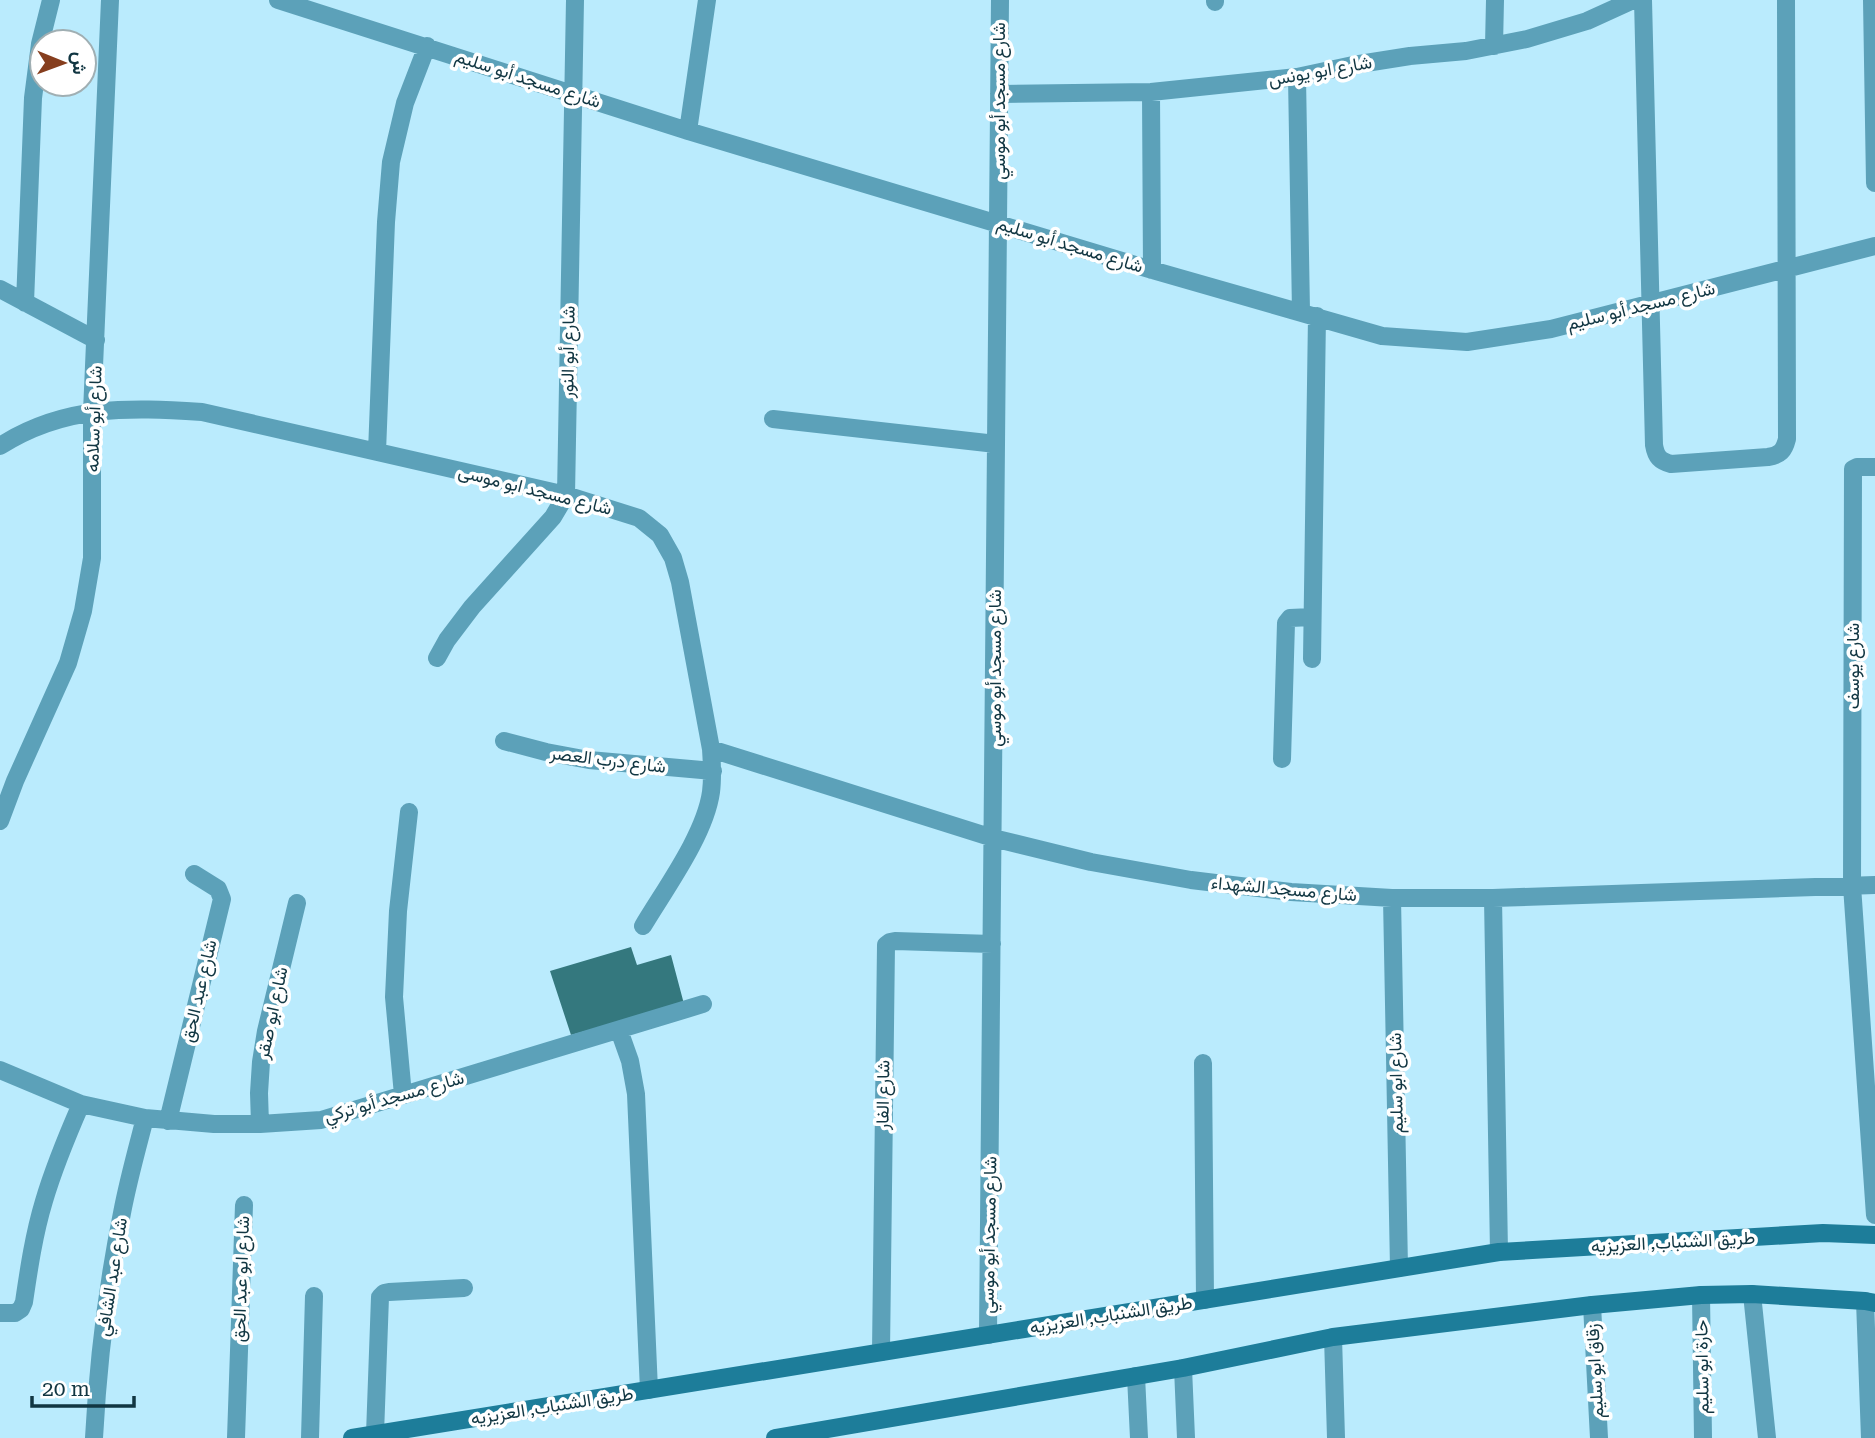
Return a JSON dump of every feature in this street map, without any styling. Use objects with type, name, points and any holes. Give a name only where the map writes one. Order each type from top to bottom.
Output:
[{"type":"street","points":[[25,303],[33,98],[40,44],[51,0]]},
{"type":"street","name":"شارع أبو سلامه","points":[[0,821],[68,663],[83,611],[92,558],[92,412],[110,0]]},
{"type":"street","name":"شارع مسجد أبو سليم","points":[[278,0],[688,131],[1382,336],[1467,342],[1551,329],[1875,246]]},
{"type":"street","name":"شارع أبو النور","points":[[566,495],[575,0]]},
{"type":"street","points":[[688,131],[707,0]]},
{"type":"street","name":"شارع مسجد أبو موسي","points":[[988,1335],[1000,0]]},
{"type":"street","points":[[1494,46],[1495,0]]},
{"type":"street","name":"شارع ابو يونس","points":[[999,94],[1151,92],[1297,77],[1353,65],[1466,51],[1527,39],[1587,21],[1633,0]]},
{"type":"street","points":[[1643,0],[1654,445],[1655,454],[1662,462],[1671,464],[1778,456],[1785,449],[1786,0]]},
{"type":"street","points":[[1871,0],[1875,183]]},
{"type":"street","points":[[377,452],[386,222],[391,162],[405,103],[427,47]]},
{"type":"street","points":[[1297,77],[1309,314],[1312,659]]},
{"type":"street","points":[[1151,92],[1152,270]]},
{"type":"street","points":[[0,289],[96,340]]},
{"type":"street","name":"شارع مسجد ابو موسى","points":[[0,446],[15,436],[53,421],[92,412],[147,408],[202,412],[566,495],[639,518],[660,535],[673,558],[680,583],[713,771],[705,815],[696,836],[643,926]]},
{"type":"street","points":[[773,419],[996,444]]},
{"type":"street","name":"شارع يوسف","points":[[1852,886],[1853,469],[1875,467]]},
{"type":"street","points":[[437,658],[472,607],[553,517],[566,495]]},
{"type":"street","points":[[1282,759],[1286,623],[1290,618],[1312,617]]},
{"type":"street","name":"شارع درب العصر","points":[[504,740],[589,760],[713,771]]},
{"type":"street","name":"شارع مسجد الشهداء","points":[[711,749],[993,838],[1091,862],[1191,880],[1291,892],[1392,898],[1493,898],[1875,885]]},
{"type":"street","points":[[403,1095],[394,997],[398,911],[410,812]]},
{"type":"street","name":"شارع عبد الحق","points":[[168,1121],[222,899],[218,889],[194,874]]},
{"type":"street","points":[[1852,886],[1875,1215]]},
{"type":"street","name":"شارع ابو سليم","points":[[1392,898],[1399,1268]]},
{"type":"street","points":[[1493,898],[1499,1252]]},
{"type":"street","name":"شارع ابو صقر","points":[[260,1124],[259,1093],[266,1031],[297,903]]},
{"type":"street","name":"شارع الفار","points":[[881,1352],[886,945],[895,941],[992,944]]},
{"type":"street","name":"شارع مسجد أبو تركي","points":[[0,1070],[81,1104],[145,1118],[214,1125],[321,1120],[703,1004]]},
{"type":"street","points":[[618,1030],[630,1061],[636,1094],[649,1390]]},
{"type":"street","points":[[1203,1063],[1205,1300]]},
{"type":"street","points":[[0,1312],[15,1313],[21,1309],[24,1302],[44,1200],[81,1104]]},
{"type":"street","name":"شارع عبد الشافي","points":[[94,1438],[106,1304],[122,1210],[145,1118]]},
{"type":"street","name":"شارع ابو عبد الحق","points":[[236,1438],[244,1205]]},
{"type":"street","name":"طريق الشنباب, العزيزيه","points":[[352,1438],[1499,1252],[1823,1233],[1875,1234]]},
{"type":"street","points":[[374,1434],[380,1297],[389,1292],[464,1288]]},
{"type":"street","points":[[1752,1294],[1767,1438]]},
{"type":"street","points":[[775,1438],[1183,1368],[1333,1337],[1592,1305],[1701,1295],[1752,1294],[1870,1302],[1870,1438]]},
{"type":"street","name":"حارة ابو سليم","points":[[1701,1295],[1703,1438]]},
{"type":"street","points":[[310,1438],[314,1296]]},
{"type":"street","name":"زقاق ابو سليم","points":[[1592,1305],[1599,1438]]},
{"type":"street","points":[[1333,1337],[1336,1438]]},
{"type":"street","points":[[1183,1368],[1186,1438]]},
{"type":"street","points":[[1136,1376],[1139,1438]]},
{"type":"building","points":[[631,947],[637,965],[671,955],[684,1004],[571,1035],[550,971]]}]
